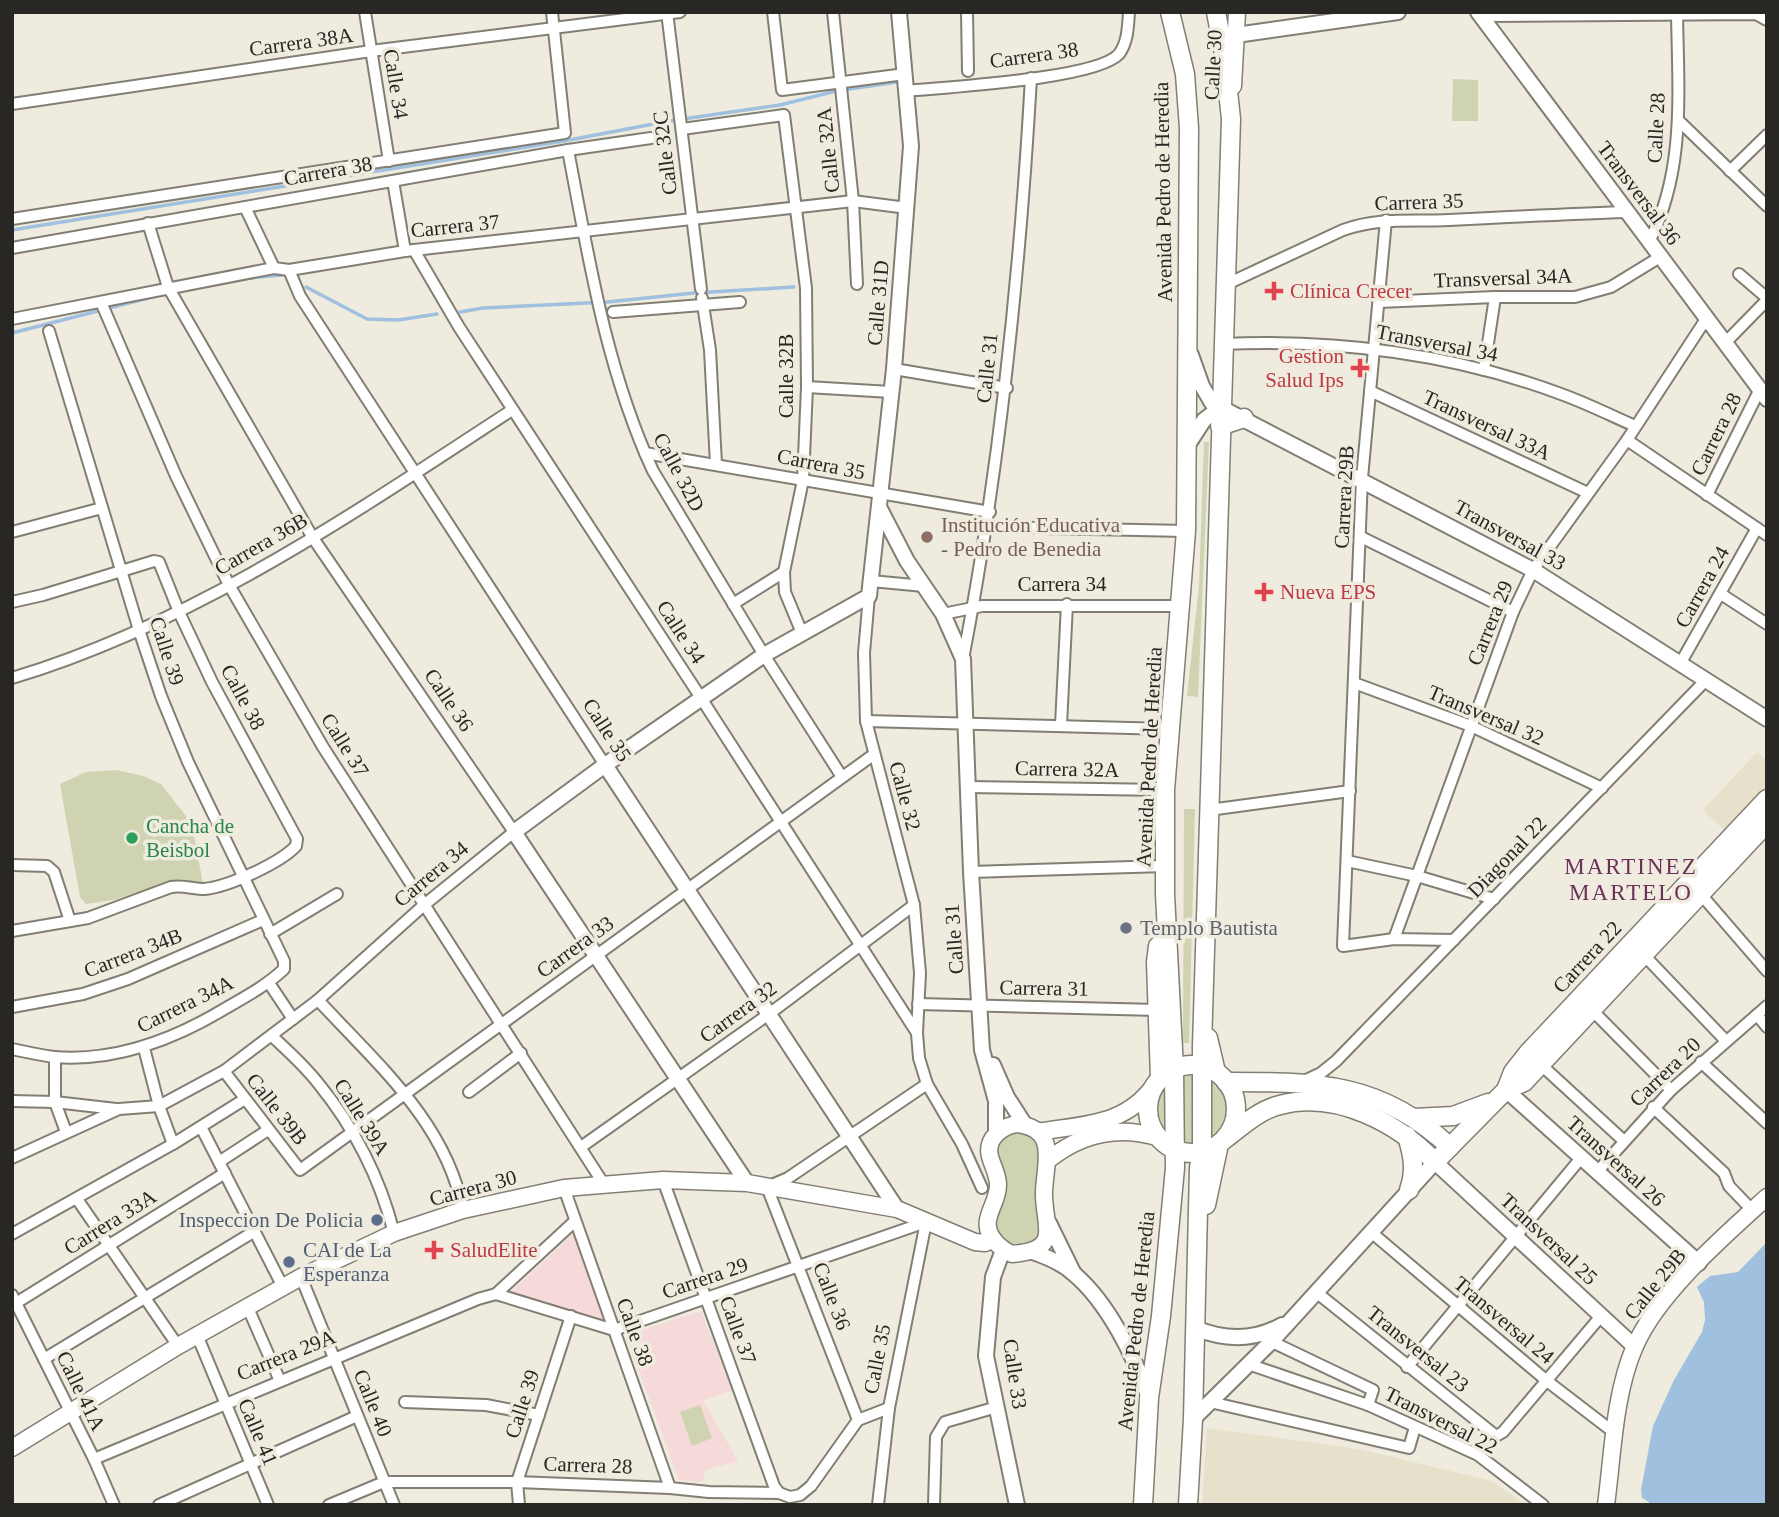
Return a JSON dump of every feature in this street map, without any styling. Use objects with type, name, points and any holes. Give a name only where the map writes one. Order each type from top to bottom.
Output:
[{"type":"main road","points":[[1188,1505],[1194,1419],[1199,1168],[1214,1073],[1203,1017],[1231,120],[1225,61],[1216,12]]},
{"type":"main road","name":"Calle 30","points":[[1231,120],[1237,12]]},
{"type":"main road","name":"Avenida Pedro de Heredia","points":[[1143,1505],[1149,1398],[1161,1316],[1167,1243],[1163,1077],[1165,790],[1186,531],[1189,128],[1185,74],[1172,17]]},
{"type":"main road","points":[[1220,426],[1244,418]]},
{"type":"main road","name":"Carrera 22","points":[[1435,1162],[1506,1090],[1513,1072],[1534,1058],[1695,887],[1761,827],[1767,799]]},
{"type":"main road","points":[[1164,894],[1156,962],[1163,1077],[1150,1094],[1148,1116],[1166,1143]]},
{"type":"main road","points":[[998,1245],[989,1231],[988,1216],[996,1199],[998,1186],[988,1152],[996,1134],[1009,1126],[1031,1129],[1120,1116],[1137,1106],[1163,1077],[1192,1065],[1214,1073],[1333,1086],[1367,1095],[1414,1118],[1450,1147]]},
{"type":"main road","points":[[1198,1243],[1222,1141],[1234,1121],[1236,1110],[1232,1090],[1214,1073]]},
{"type":"main road","points":[[1414,1118],[1453,1116],[1472,1111],[1506,1090]]},
{"type":"main road","points":[[1047,1161],[1060,1150],[1090,1136],[1124,1131],[1193,1153],[1202,1152],[1259,1114],[1281,1104],[1331,1105],[1358,1111],[1407,1136],[1435,1162]]},
{"type":"main road","points":[[1030,1251],[1046,1238],[1049,1223],[1044,1197],[1048,1149],[1031,1129]]},
{"type":"main road","points":[[1407,1136],[1414,1164],[1409,1190]]},
{"type":"main road","name":"Carrera 30","points":[[12,1448],[197,1335],[302,1277],[394,1233],[463,1210],[564,1188],[663,1180],[747,1183],[897,1209],[980,1243],[998,1245],[1012,1254],[1030,1251]]},
{"type":"main road","name":"Calle 29B","points":[[1606,1505],[1626,1373],[1635,1347],[1653,1315],[1677,1285],[1767,1197]]},
{"type":"street","name":"Calle 34","points":[[366,12],[388,161]]},
{"type":"street","points":[[552,12],[554,27]]},
{"type":"street","name":"Carrera 38A","points":[[12,104],[372,51],[680,12]]},
{"type":"street","points":[[773,12],[782,90],[841,87],[905,74]]},
{"type":"street","name":"Calle 32A","points":[[833,12],[853,201],[857,284]]},
{"type":"street","name":"Calle 31D","points":[[870,589],[894,369],[911,146],[899,12]]},
{"type":"street","points":[[967,12],[968,71]]},
{"type":"street","name":"Carrera 38","points":[[907,91],[1065,74],[1105,64],[1120,52],[1128,32],[1129,12]]},
{"type":"street","points":[[1236,35],[1398,12]]},
{"type":"street","name":"Calle 32C","points":[[667,13],[710,349],[716,464]]},
{"type":"street","name":"Calle 28","points":[[1649,242],[1672,179],[1678,120],[1677,13]]},
{"type":"street","points":[[1480,14],[1756,14],[1767,19]]},
{"type":"street","name":"Transversal 36","points":[[1480,14],[1763,394]]},
{"type":"street","name":"Carrera 38","points":[[12,219],[565,133],[554,27]]},
{"type":"street","name":"Calle 31","points":[[996,1134],[996,1101],[982,1050],[971,872],[963,659],[990,512],[1007,388],[1025,188],[1031,78]]},
{"type":"street","name":"Calle 32B","points":[[681,127],[784,115],[806,288],[807,387],[803,480],[784,572],[785,592],[802,634]]},
{"type":"street","points":[[1678,120],[1767,206]]},
{"type":"street","points":[[1730,170],[1767,135]]},
{"type":"street","name":"Carrera 38","points":[[12,248],[568,150],[651,138]]},
{"type":"street","name":"Calle 32D","points":[[568,150],[606,339],[624,401],[645,453],[653,471],[764,655],[842,777]]},
{"type":"street","name":"Calle 34","points":[[393,181],[410,251],[917,1033]]},
{"type":"street","name":"Carrera 37","points":[[12,319],[104,310],[169,289],[274,268],[289,270],[410,251],[795,206],[853,201],[907,208]]},
{"type":"street","points":[[245,206],[274,268]]},
{"type":"street","name":"Carrera 35","points":[[1225,285],[1363,223],[1627,212]]},
{"type":"street","name":"Carrera 29B","points":[[1387,220],[1362,478],[1343,946],[1394,939]]},
{"type":"street","name":"Calle 36","points":[[148,223],[169,289],[313,538],[747,1183]]},
{"type":"street","name":"Transversal 34A","points":[[1379,302],[1575,297],[1611,287],[1660,257]]},
{"type":"street","name":"Calle 35","points":[[289,270],[300,296],[414,474],[897,1209]]},
{"type":"street","points":[[1725,343],[1767,299],[1739,274]]},
{"type":"street","points":[[613,312],[702,297],[740,302]]},
{"type":"street","points":[[1484,370],[1495,297]]},
{"type":"street","name":"Calle 37","points":[[104,310],[176,476],[229,585],[323,747],[603,1183]]},
{"type":"street","name":"Carrera 29","points":[[1394,939],[1513,612],[1533,570],[1628,440],[1706,318]]},
{"type":"street","name":"Calle 39","points":[[49,331],[161,696],[188,762],[284,961],[284,969]]},
{"type":"street","name":"Transversal 33","points":[[1187,335],[1195,371],[1212,402],[1362,478],[1533,570],[1767,719]]},
{"type":"street","name":"Transversal 34","points":[[1223,344],[1303,343],[1374,349],[1484,370],[1561,394],[1635,426]]},
{"type":"street","points":[[894,369],[1007,388]]},
{"type":"street","points":[[807,387],[891,392]]},
{"type":"street","name":"Transversal 33A","points":[[1370,391],[1588,493]]},
{"type":"street","name":"Carrera 28","points":[[1707,495],[1763,394]]},
{"type":"street","points":[[1187,446],[1201,424],[1222,406]]},
{"type":"street","name":"Carrera 36B","points":[[12,678],[179,612],[313,538],[512,410]]},
{"type":"street","points":[[1628,440],[1767,535]]},
{"type":"street","name":"Carrera 35","points":[[645,453],[803,480],[879,500],[990,512]]},
{"type":"street","name":"Calle 31","points":[[879,500],[893,536],[943,614],[963,659]]},
{"type":"street","points":[[12,532],[102,508]]},
{"type":"street","points":[[987,527],[1186,531]]},
{"type":"street","name":"Carrera 24","points":[[1680,664],[1756,528]]},
{"type":"street","points":[[1361,537],[1513,612]]},
{"type":"street","name":"Calle 38","points":[[122,570],[159,562],[212,682],[292,826],[297,839],[296,846],[290,853],[243,877]]},
{"type":"street","points":[[12,602],[122,570]]},
{"type":"street","points":[[733,604],[784,572]]},
{"type":"street","points":[[870,589],[924,586]]},
{"type":"street","name":"Carrera 34","points":[[12,1158],[119,1109],[159,1106],[224,1071],[318,1000],[424,905],[513,832],[764,655],[802,634],[870,589]]},
{"type":"street","name":"Calle 32","points":[[870,589],[864,653],[866,720],[914,905],[919,973],[918,1004]]},
{"type":"street","points":[[1721,594],[1767,624]]},
{"type":"street","points":[[1061,725],[1067,604]]},
{"type":"street","name":"Carrera 34","points":[[943,614],[973,608],[1067,604],[1182,606]]},
{"type":"street","name":"Diagonal 22","points":[[1302,1082],[1321,1073],[1336,1061],[1706,680]]},
{"type":"street","name":"Transversal 32","points":[[1354,683],[1471,726],[1602,788]]},
{"type":"street","points":[[866,720],[1168,729]]},
{"type":"street","name":"Carrera 33","points":[[300,1170],[873,755]]},
{"type":"street","name":"Carrera 32A","points":[[968,787],[1165,790]]},
{"type":"street","points":[[1209,810],[1350,791]]},
{"type":"street","points":[[1347,861],[1494,899]]},
{"type":"street","points":[[12,865],[47,866],[54,872],[70,922]]},
{"type":"street","points":[[971,872],[1165,866]]},
{"type":"street","points":[[12,931],[88,918],[171,887],[214,887],[243,877]]},
{"type":"street","points":[[1695,887],[1767,971]]},
{"type":"street","points":[[270,934],[337,894]]},
{"type":"street","name":"Carrera 32","points":[[581,1147],[769,1014],[914,905]]},
{"type":"street","name":"Carrera 34B","points":[[12,1007],[83,994],[128,979],[263,920]]},
{"type":"street","points":[[1394,939],[1454,940]]},
{"type":"street","points":[[1637,948],[1726,1041]]},
{"type":"street","name":"Carrera 34A","points":[[12,1049],[55,1057],[100,1056],[144,1048],[209,1018],[269,983],[284,969]]},
{"type":"street","points":[[269,983],[293,1019]]},
{"type":"street","points":[[318,1000],[424,1118],[441,1144],[453,1173],[463,1210]]},
{"type":"street","points":[[918,1004],[919,1058],[927,1084],[962,1144],[982,1188]]},
{"type":"street","name":"Carrera 31","points":[[918,1004],[1158,1010]]},
{"type":"street","points":[[1585,1004],[1671,1090]]},
{"type":"street","name":"Calle 31","points":[[979,1006],[993,1068],[1007,1097],[1031,1129]]},
{"type":"street","name":"Carrera 20","points":[[1597,1172],[1653,1107],[1767,1006]]},
{"type":"street","points":[[1756,1015],[1767,1027]]},
{"type":"street","name":"Calle 39A","points":[[272,1036],[318,1082],[352,1132],[371,1166],[394,1233]]},
{"type":"street","points":[[144,1048],[159,1106],[173,1144]]},
{"type":"street","points":[[468,1092],[521,1052]]},
{"type":"street","points":[[55,1057],[55,1102],[66,1132]]},
{"type":"street","points":[[1534,1058],[1624,1141]]},
{"type":"street","points":[[1331,1105],[1336,1061]]},
{"type":"street","points":[[1702,1062],[1767,1123]]},
{"type":"street","name":"Calle 39B","points":[[224,1071],[300,1170]]},
{"type":"street","points":[[767,1187],[789,1178],[927,1084]]},
{"type":"street","name":"Transversal 26","points":[[1506,1090],[1699,1263]]},
{"type":"street","points":[[12,1234],[173,1144],[245,1100]]},
{"type":"street","points":[[12,1101],[55,1102],[119,1109]]},
{"type":"street","points":[[1653,1107],[1724,1173],[1729,1186],[1752,1210]]},
{"type":"street","points":[[201,1127],[283,1287]]},
{"type":"street","name":"Carrera 33A","points":[[14,1299],[109,1245],[222,1168],[268,1130]]},
{"type":"street","points":[[1408,1367],[1581,1158]]},
{"type":"street","name":"Carrera 22","points":[[1194,1419],[1248,1364],[1265,1338],[1289,1321],[1435,1162]]},
{"type":"street","name":"Transversal 25","points":[[1435,1162],[1635,1347]]},
{"type":"street","name":"Calle 37","points":[[663,1180],[774,1486],[786,1498]]},
{"type":"street","name":"Calle 36","points":[[767,1187],[858,1420]]},
{"type":"street","name":"Calle 38","points":[[564,1188],[670,1488]]},
{"type":"street","points":[[77,1199],[178,1346]]},
{"type":"street","points":[[496,1294],[575,1221]]},
{"type":"street","name":"Calle 35","points":[[878,1505],[889,1408],[926,1222]]},
{"type":"street","name":"Carrera 29","points":[[614,1330],[926,1222]]},
{"type":"street","points":[[1049,1223],[1074,1273],[1115,1327],[1137,1367],[1149,1398]]},
{"type":"street","points":[[44,1359],[255,1231]]},
{"type":"street","name":"Transversal 24","points":[[1371,1232],[1547,1381],[1616,1434]]},
{"type":"street","name":"Calle 33","points":[[998,1245],[986,1356],[1017,1505]]},
{"type":"street","points":[[1030,1251],[1053,1260],[1074,1273]]},
{"type":"street","name":"Calle 40","points":[[302,1277],[394,1505]]},
{"type":"street","name":"Transversal 23","points":[[1316,1292],[1496,1436],[1503,1433],[1547,1381]]},
{"type":"street","points":[[496,1294],[614,1330]]},
{"type":"street","name":"Carrera 29A","points":[[94,1459],[478,1299],[496,1294]]},
{"type":"street","name":"Calle 41A","points":[[14,1299],[114,1505]]},
{"type":"street","points":[[248,1307],[280,1381]]},
{"type":"street","name":"Calle 39","points":[[519,1505],[517,1482],[571,1316]]},
{"type":"street","points":[[1547,1381],[1601,1316]]},
{"type":"street","name":"Carrera 22","points":[[1195,1328],[1226,1337],[1265,1338]]},
{"type":"street","name":"Calle 41","points":[[197,1335],[268,1505]]},
{"type":"street","name":"Transversal 22","points":[[1265,1338],[1373,1390],[1368,1405],[1478,1455],[1543,1505]]},
{"type":"street","points":[[1248,1364],[1368,1405]]},
{"type":"street","points":[[405,1402],[486,1405],[539,1415]]},
{"type":"street","points":[[1210,1402],[1409,1448],[1416,1427]]},
{"type":"street","points":[[934,1505],[936,1437],[939,1430],[945,1422],[997,1407]]},
{"type":"street","points":[[786,1498],[800,1494],[811,1486],[858,1420],[889,1408]]},
{"type":"street","points":[[159,1505],[357,1416]]},
{"type":"street","points":[[329,1505],[384,1482]]},
{"type":"street","name":"Carrera 28","points":[[384,1482],[517,1482],[670,1488],[786,1498]]},
{"type":"street","points":[[707,1505],[709,1492]]},
{"type":"shaded area","points":[[1757,752],[1767,761],[1767,787],[1725,831],[1703,810]]},
{"type":"shaded area","points":[[575,1232],[606,1326],[509,1294]]},
{"type":"shaded area","points":[[701,1311],[732,1391],[703,1400],[738,1461],[706,1470],[702,1482],[679,1480],[626,1335]]},
{"type":"shaded area","points":[[1207,1428],[1359,1449],[1492,1481],[1526,1505],[1202,1505]]},
{"type":"green space","points":[[1453,79],[1478,80],[1478,121],[1452,121]]},
{"type":"green space","points":[[1204,442],[1209,442],[1198,697],[1187,696],[1199,586]]},
{"type":"green space","name":"Cancha de Beisbol","points":[[116,770],[143,776],[161,784],[192,824],[203,884],[181,879],[113,900],[86,904],[80,897],[60,784],[86,772]]},
{"type":"green space","points":[[1184,809],[1195,809],[1189,1043],[1183,1043]]},
{"type":"green space","points":[[1192,1073],[1212,1079],[1222,1089],[1228,1109],[1222,1129],[1212,1139],[1192,1145],[1172,1139],[1162,1129],[1156,1109],[1162,1089],[1172,1079]]},
{"type":"green space","points":[[1016,1132],[1029,1136],[1039,1146],[1043,1186],[1043,1230],[1032,1242],[1017,1246],[1003,1241],[995,1225],[1005,1193],[998,1149],[1007,1136]]},
{"type":"green space","points":[[700,1405],[712,1438],[692,1446],[680,1412]]},
{"type":"water","points":[[1767,1242],[1767,1505],[1649,1505],[1649,1502],[1642,1498],[1641,1490],[1653,1426],[1674,1380],[1702,1332],[1705,1320],[1704,1302],[1697,1287],[1710,1276],[1738,1272]]},
{"type":"waterway","points":[[12,230],[780,105],[836,91],[897,82]]},
{"type":"waterway","points":[[249,278],[282,275]]},
{"type":"waterway","points":[[306,287],[367,319],[398,320],[437,314]]},
{"type":"waterway","points":[[460,312],[483,308],[607,302],[794,287]]},
{"type":"waterway","points":[[12,333],[160,295]]},
{"type":"place","name":"Clínica Crecer","points":[[1274,291]]},
{"type":"place","name":"Gestion Salud Ips","points":[[1360,368]]},
{"type":"place","name":"Institución Educativa - Pedro de Benedia","points":[[927,537]]},
{"type":"place","name":"Nueva EPS","points":[[1264,592]]},
{"type":"place","name":"Cancha de Beisbol","points":[[132,838]]},
{"type":"place","name":"Templo Bautista","points":[[1126,928]]},
{"type":"place","name":"Inspeccion De Policia","points":[[377,1220]]},
{"type":"place","name":"SaludElite","points":[[434,1250]]},
{"type":"place","name":"CAI de La Esperanza","points":[[289,1262]]},
{"type":"district","name":"MARTINEZ MARTELO","points":[[1631,879]]}]
